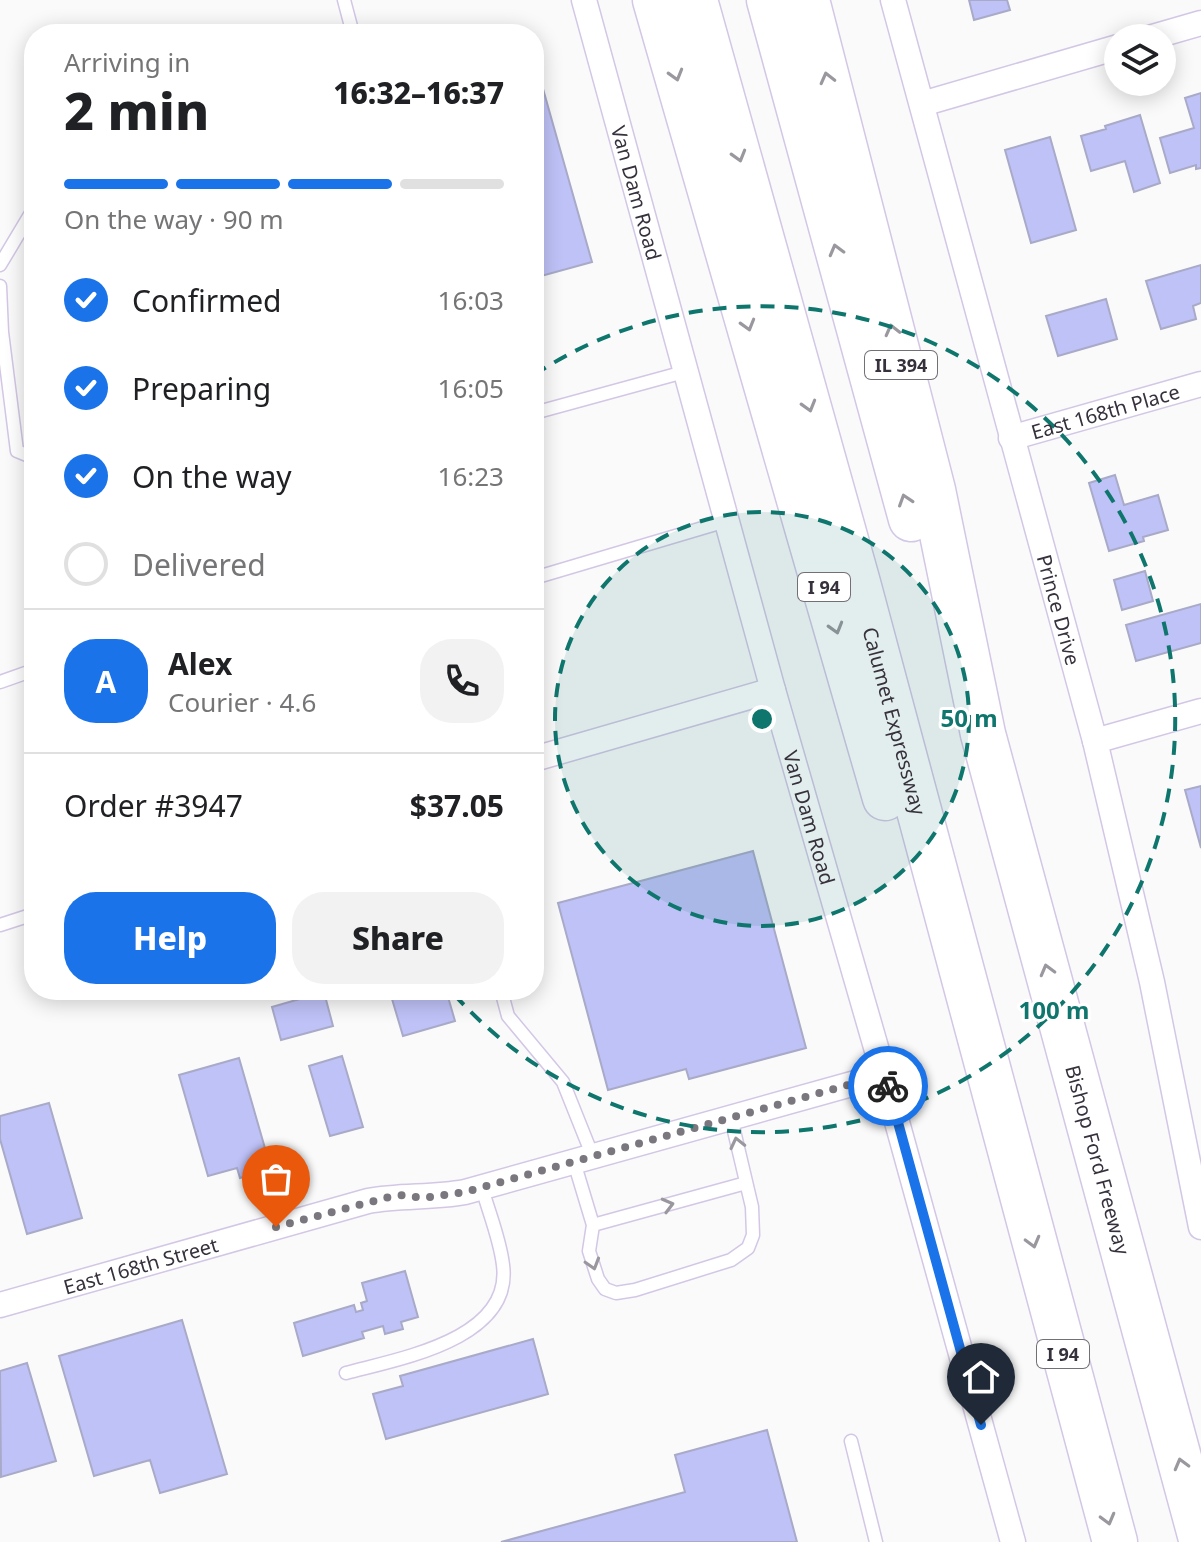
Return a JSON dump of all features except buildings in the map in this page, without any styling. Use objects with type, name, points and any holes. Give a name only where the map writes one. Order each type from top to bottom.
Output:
[{"type":"highway","name":"I 94","points":[[655,0],[947,1014],[1012,1166],[1115,1542]]},
{"type":"highway","name":"Calumet Expressway","points":[[695,0],[858,583],[1012,1166]]},
{"type":"highway","points":[[769,0],[903,494],[983,734]]},
{"type":"highway","name":"IL 394","points":[[807,0],[933,490],[983,734]]},
{"type":"highway","name":"Bishop Ford Freeway","points":[[983,734],[1201,1539]]},
{"type":"street","name":"Van Dam Road","points":[[584,0],[684,372],[1013,1542]]},
{"type":"street","name":"Prince Drive","points":[[893,0],[1095,741],[1152,982],[1201,1227]]},
{"type":"street","points":[[1176,30],[1201,23]]},
{"type":"street","points":[[922,104],[1104,51]]},
{"type":"street","name":"East 168th Place","points":[[1011,438],[1201,384]]},
{"type":"street","points":[[544,756],[773,690]]},
{"type":"street","points":[[1095,741],[1201,711]]},
{"type":"street","name":"East 168th Street","points":[[0,1305],[368,1201],[404,1195],[422,1198],[443,1196],[482,1188],[884,1075]]},
{"type":"lane","points":[[344,0],[350,24]]},
{"type":"lane","points":[[0,265],[24,225]]},
{"type":"lane","points":[[0,286],[2,332],[17,451],[24,454]]},
{"type":"lane","points":[[544,410],[684,372]]},
{"type":"lane","points":[[544,575],[726,521]]},
{"type":"lane","points":[[0,682],[24,674]]},
{"type":"lane","points":[[0,925],[24,917]]},
{"type":"lane","points":[[504,1000],[508,1016],[563,1082],[583,1159],[593,1225],[589,1251],[598,1279],[605,1289],[616,1293],[635,1290],[731,1260],[748,1248],[754,1222],[731,1118]]},
{"type":"lane","points":[[593,1225],[746,1183]]},
{"type":"lane","points":[[346,1373],[451,1340],[476,1325],[491,1309],[502,1290],[504,1266],[482,1188]]},
{"type":"lane","points":[[851,1441],[876,1542]]},
{"type":"way so far","points":[[276,1227],[389,1197],[404,1195],[422,1198],[465,1192],[884,1075],[888,1086]]},
{"type":"route","points":[[888,1086],[981,1425]]}]
